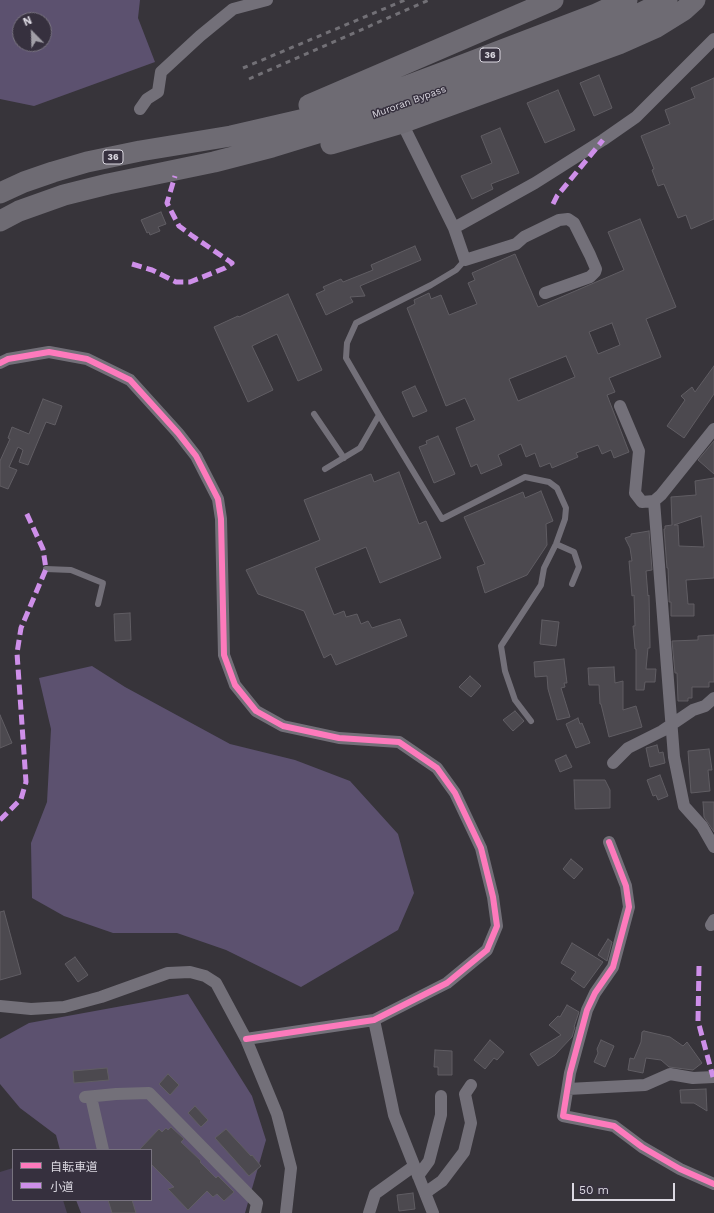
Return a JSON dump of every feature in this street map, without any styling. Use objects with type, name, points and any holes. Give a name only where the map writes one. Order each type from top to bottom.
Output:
[{"type":"highway","points":[[231,136],[321,101],[553,0]]},
{"type":"highway","name":"Muroran Bypass","points":[[142,178],[272,147],[355,113],[460,66],[596,14],[627,0]]},
{"type":"highway","name":"Muroran Bypass","points":[[231,136],[309,118],[355,113],[410,102],[557,48],[625,21],[667,0]]},
{"type":"highway","points":[[142,178],[175,176],[230,169],[292,155],[402,123],[619,44],[655,28],[684,10],[695,0]]},
{"type":"highway","name":"36","points":[[0,193],[24,182],[87,162],[231,136]]},
{"type":"highway","name":"36","points":[[0,220],[19,211],[64,195],[108,184],[142,178]]},
{"type":"street","points":[[140,109],[147,99],[158,92],[161,72],[200,36],[234,9],[267,0]]},
{"type":"street","points":[[454,228],[536,183],[636,117],[714,39]]},
{"type":"street","points":[[402,123],[454,228],[464,260],[516,244],[524,237],[559,220],[568,219],[574,223],[596,269],[595,272],[590,276],[546,293]]},
{"type":"street","points":[[0,363],[8,359],[49,352],[87,359],[130,380],[178,433],[196,456],[218,498],[221,519],[224,655],[235,685],[256,711],[283,726],[339,738],[399,742],[437,768],[455,793],[480,848],[493,897],[497,926],[487,950],[447,983],[374,1020],[246,1039]]},
{"type":"street","points":[[620,406],[639,451],[636,493],[642,502],[654,501],[661,494],[714,429]]},
{"type":"street","points":[[654,501],[674,757],[684,806],[702,826],[714,847]]},
{"type":"street","points":[[613,763],[628,748],[662,731],[693,710],[706,706],[714,698]]},
{"type":"street","points":[[609,842],[626,886],[629,907],[614,967],[595,993],[587,1010],[570,1073],[563,1116],[614,1126],[642,1146],[680,1169],[714,1184]]},
{"type":"street","points":[[0,1006],[31,1009],[64,1007],[101,997],[168,973],[190,972],[205,976],[216,983],[246,1039],[277,1114],[291,1168],[286,1213]]},
{"type":"street","points":[[374,1020],[394,1115],[433,1213]]},
{"type":"street","points":[[568,1089],[645,1085],[670,1074],[693,1078],[714,1076]]},
{"type":"street","points":[[425,1193],[442,1181],[464,1152],[471,1123],[465,1094],[471,1085]]},
{"type":"street","points":[[103,1149],[88,1097],[149,1093],[257,1203],[255,1213]]},
{"type":"street","points":[[369,1213],[376,1194],[416,1171],[429,1161],[441,1115],[441,1096]]},
{"type":"lane","points":[[464,260],[456,270],[431,285],[356,323],[347,343],[346,358],[442,519],[525,477],[549,482],[557,488],[566,508],[565,519],[556,544],[544,568],[541,585],[501,646],[505,670],[516,700],[531,721]]},
{"type":"lane","points":[[314,414],[344,458]]},
{"type":"lane","points":[[325,469],[360,448],[379,415]]},
{"type":"lane","points":[[556,544],[574,552],[579,567],[572,584]]},
{"type":"lane","points":[[46,569],[71,570],[103,584],[98,604]]},
{"type":"shaded area","points":[[0,0],[140,0],[138,18],[155,62],[34,106],[0,99]]},
{"type":"shaded area","points":[[92,666],[125,687],[230,744],[295,760],[350,781],[398,834],[414,893],[398,930],[301,987],[226,950],[177,933],[113,933],[64,916],[32,898],[31,843],[47,802],[51,729],[39,678]]},
{"type":"shaded area","points":[[188,994],[252,1096],[266,1140],[245,1213],[81,1213],[76,1201],[152,1201],[152,1149],[60,1149],[56,1135],[20,1108],[0,1084],[0,1039],[29,1023]]},
{"type":"shaded area","points":[[12,1168],[12,1201],[63,1201],[67,1213],[0,1213],[0,1172]]},
{"type":"building","points":[[599,75],[612,108],[594,116],[580,83]]},
{"type":"building","points":[[714,78],[714,219],[691,229],[686,215],[678,218],[664,184],[658,186],[652,170],[654,169],[641,136],[670,124],[665,110],[695,98],[691,88]]},
{"type":"building","points":[[558,90],[575,130],[545,143],[527,103]]},
{"type":"building","points":[[500,128],[519,173],[491,184],[493,189],[472,199],[461,176],[492,163],[481,136]]},
{"type":"building","points":[[161,212],[166,224],[158,227],[160,231],[150,235],[149,232],[147,233],[141,220]]},
{"type":"building","points":[[640,219],[676,307],[646,319],[661,357],[609,378],[615,392],[607,395],[629,452],[614,458],[611,450],[602,454],[598,445],[576,453],[578,457],[552,468],[550,463],[540,467],[535,453],[526,457],[521,444],[498,455],[502,465],[481,474],[477,464],[471,467],[456,428],[475,420],[465,398],[446,406],[407,308],[415,304],[414,300],[429,293],[431,299],[441,295],[449,315],[477,304],[468,283],[475,280],[472,273],[515,254],[538,307],[624,270],[608,232]],"holes":[[[612,323],[620,345],[598,354],[589,332]],[[566,356],[575,377],[518,401],[509,379]]]},
{"type":"building","points":[[415,246],[421,260],[360,286],[365,296],[350,297],[353,302],[326,315],[316,294],[325,290],[323,287],[341,279],[343,282],[373,270],[371,265]]},
{"type":"building","points":[[288,294],[322,370],[298,381],[277,334],[252,346],[273,390],[248,402],[214,327]]},
{"type":"building","points":[[714,366],[714,394],[684,438],[667,426],[685,400],[681,396],[692,387],[695,392]]},
{"type":"building","points":[[415,386],[427,411],[413,417],[402,392]]},
{"type":"building","points":[[43,399],[62,406],[55,425],[46,422],[28,465],[19,462],[23,450],[18,447],[9,467],[17,470],[8,489],[0,486],[0,461],[10,439],[8,438],[12,427],[29,434]]},
{"type":"building","points":[[438,436],[455,474],[434,483],[419,447],[427,444],[426,441]]},
{"type":"building","points":[[714,441],[714,474],[698,460]]},
{"type":"building","points":[[399,472],[419,524],[426,521],[441,558],[380,583],[366,547],[315,568],[334,615],[344,611],[346,617],[357,614],[361,624],[368,621],[372,628],[400,619],[407,636],[336,665],[331,654],[324,658],[304,611],[258,594],[246,570],[320,540],[304,500],[371,474],[374,482]]},
{"type":"building","points":[[714,478],[714,578],[686,580],[688,604],[694,604],[694,616],[671,616],[664,529],[665,526],[672,525],[671,497],[696,495],[695,481]],"holes":[[[701,516],[704,547],[679,546],[678,525],[674,525]]]},
{"type":"building","points":[[541,491],[553,521],[546,524],[547,545],[527,575],[485,593],[477,567],[485,564],[464,517],[523,492],[525,498]]},
{"type":"building","points":[[649,531],[652,570],[646,571],[648,596],[649,595],[650,648],[648,648],[646,669],[656,669],[655,682],[645,682],[644,690],[636,690],[636,649],[633,626],[635,626],[634,595],[632,596],[629,561],[632,561],[630,548],[625,538],[631,536],[631,534]]},
{"type":"building","points":[[130,613],[131,640],[115,641],[114,614]]},
{"type":"building","points":[[542,620],[559,622],[556,646],[540,644]]},
{"type":"building","points":[[714,635],[714,682],[709,682],[709,687],[692,687],[692,698],[688,698],[688,701],[678,701],[677,673],[675,673],[672,641],[698,640],[698,636]]},
{"type":"building","points":[[564,659],[567,683],[564,683],[565,687],[561,688],[570,717],[557,720],[548,689],[547,676],[535,677],[534,662]]},
{"type":"building","points":[[614,667],[615,683],[623,681],[623,710],[636,706],[642,727],[609,737],[600,704],[599,685],[589,685],[588,668]]},
{"type":"building","points":[[470,676],[481,686],[471,697],[459,687]]},
{"type":"building","points":[[515,711],[524,721],[513,731],[503,720]]},
{"type":"building","points":[[0,715],[12,743],[0,748]]},
{"type":"building","points":[[578,718],[580,724],[582,723],[590,743],[576,748],[566,724]]},
{"type":"building","points":[[657,745],[659,753],[663,752],[665,763],[650,767],[646,748]]},
{"type":"building","points":[[709,749],[712,770],[708,770],[710,791],[691,793],[688,751]]},
{"type":"building","points":[[566,755],[572,767],[560,772],[555,760]]},
{"type":"building","points":[[660,775],[668,796],[658,800],[656,795],[653,796],[647,780]]},
{"type":"building","points":[[574,780],[605,780],[610,790],[610,808],[575,809]]},
{"type":"building","points":[[703,802],[714,802],[714,832],[704,817]]},
{"type":"building","points":[[571,859],[583,869],[574,879],[563,869]]},
{"type":"building","points":[[4,911],[21,974],[0,980],[0,912]]},
{"type":"building","points":[[608,939],[612,942],[607,961],[598,955]]},
{"type":"building","points":[[572,943],[603,962],[584,988],[571,979],[576,972],[561,963]]},
{"type":"building","points":[[75,957],[88,975],[78,982],[65,964]]},
{"type":"building","points":[[567,1005],[579,1012],[572,1037],[555,1055],[538,1066],[530,1054],[561,1035],[549,1025],[558,1016],[560,1017]]},
{"type":"building","points":[[644,1031],[670,1037],[683,1046],[687,1042],[702,1063],[693,1070],[669,1067],[661,1060],[646,1058],[643,1073],[628,1070],[630,1058],[634,1059],[641,1042],[642,1032]]},
{"type":"building","points":[[490,1040],[504,1052],[497,1060],[494,1058],[485,1069],[474,1060]]},
{"type":"building","points":[[601,1040],[614,1046],[605,1067],[594,1062]]},
{"type":"building","points":[[435,1050],[452,1051],[452,1075],[438,1075],[438,1067],[434,1067]]},
{"type":"building","points":[[107,1068],[109,1080],[74,1083],[73,1071]]},
{"type":"building","points":[[168,1074],[179,1085],[170,1095],[159,1084]]},
{"type":"building","points":[[706,1089],[707,1111],[694,1103],[681,1103],[680,1090]]},
{"type":"building","points":[[195,1106],[208,1120],[201,1127],[188,1113]]},
{"type":"building","points":[[171,1127],[184,1139],[181,1142],[216,1178],[218,1176],[234,1192],[224,1201],[217,1194],[213,1197],[207,1191],[188,1210],[168,1189],[174,1187],[152,1165],[152,1149],[140,1149],[159,1129],[162,1132],[166,1128],[168,1130]]},
{"type":"building","points":[[226,1129],[261,1166],[249,1176],[215,1138]]},
{"type":"building","points":[[413,1193],[415,1209],[399,1211],[397,1195]]},
{"type":"building","points":[[108,1201],[132,1201],[136,1213],[112,1213]]},
{"type":"railway","points":[[243,68],[405,0]]},
{"type":"railway","points":[[249,79],[429,0]]},
{"type":"marked path","points":[[553,204],[557,196],[603,140]]},
{"type":"marked path","points":[[132,264],[152,270],[176,282],[190,282],[225,268],[232,263],[179,226],[167,203],[175,176]]},
{"type":"marked path","points":[[0,820],[21,799],[26,782],[17,653],[21,628],[46,569],[43,549],[25,510]]},
{"type":"marked path","points":[[699,966],[698,1021],[713,1077]]},
{"type":"cycle path","points":[[0,363],[8,359],[49,352],[87,359],[130,380],[178,433],[196,456],[218,499],[221,519],[224,655],[235,685],[256,711],[283,726],[339,738],[399,742],[437,768],[455,793],[481,848],[493,897],[497,926],[487,950],[447,983],[374,1020],[246,1039]]},
{"type":"cycle path","points":[[609,842],[626,886],[629,907],[613,967],[595,993],[587,1010],[570,1073],[563,1116],[614,1126],[642,1147],[680,1169],[714,1184]]}]
